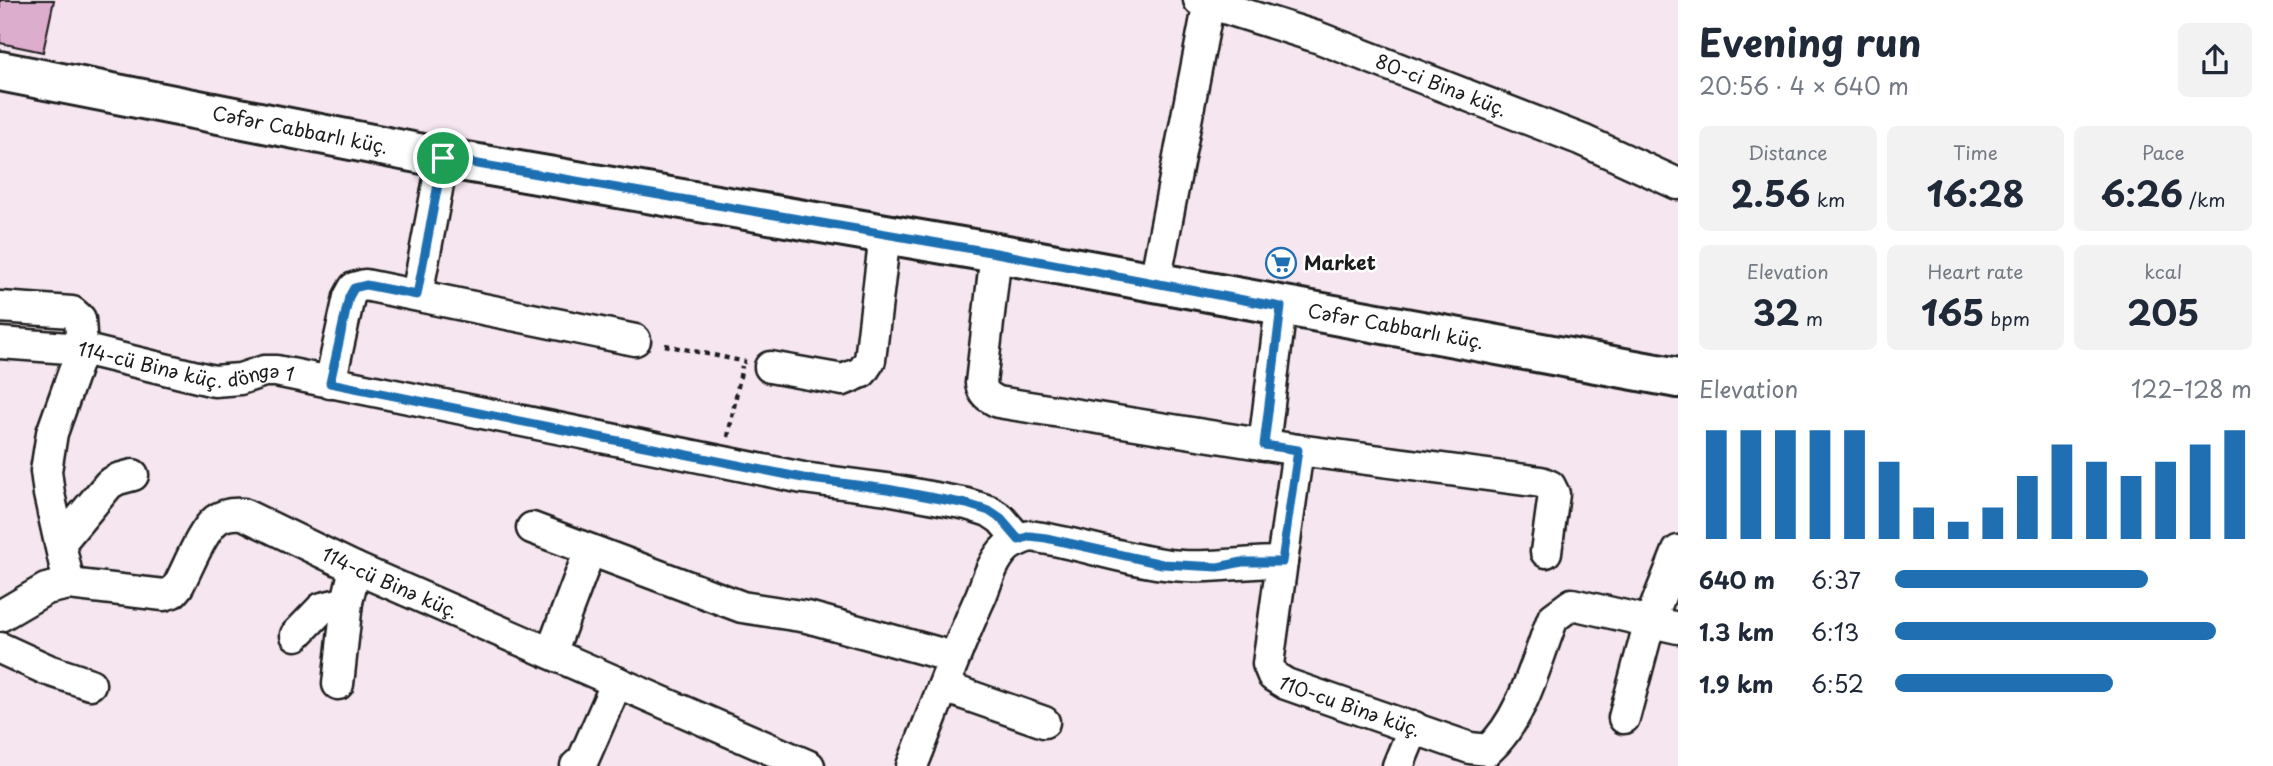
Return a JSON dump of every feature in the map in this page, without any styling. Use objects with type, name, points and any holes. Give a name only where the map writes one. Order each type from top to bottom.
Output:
[{"type":"street","name":"80-ci Binə küç.","points":[[1204,1],[1317,37],[1582,140],[1678,184]]},
{"type":"street","points":[[1155,282],[1204,1]]},
{"type":"street","name":"Cəfər Cabbarlı küç.","points":[[0,71],[443,158],[996,253],[1678,378]]},
{"type":"street","points":[[417,295],[443,158]]},
{"type":"street","points":[[757,364],[843,380],[862,372],[870,360],[885,234]]},
{"type":"street","points":[[996,253],[981,383],[982,391],[988,397],[998,402],[1264,445],[1541,482],[1550,486],[1554,494],[1546,552]]},
{"type":"street","points":[[330,383],[349,297],[354,288],[366,285],[635,340]]},
{"type":"street","points":[[0,307],[72,312],[80,319],[82,349],[52,433],[46,471],[69,584]]},
{"type":"street","points":[[1264,445],[1281,307]]},
{"type":"street","name":"114-cü Binə küç. döngə 1","points":[[0,343],[82,349],[214,381],[240,379],[264,371],[276,371],[803,478],[887,489],[967,504],[989,511],[1001,519],[1019,540]]},
{"type":"street","name":"110-cu Binə küç.","points":[[1298,450],[1268,664],[1273,676],[1286,684],[1414,727],[1491,758],[1513,721],[1553,618],[1563,609],[1572,604],[1664,624]]},
{"type":"street","points":[[60,544],[109,484],[133,475]]},
{"type":"street","name":"114-cü Binə küç.","points":[[0,616],[46,589],[69,584],[164,595],[173,592],[209,527],[217,518],[231,513],[243,514],[355,568],[809,766]]},
{"type":"street","points":[[532,527],[742,607],[807,617],[953,657]]},
{"type":"street","points":[[912,766],[944,687],[953,657],[995,564],[1006,548],[1019,540],[1030,536],[1046,538],[1172,565],[1218,567],[1242,562],[1282,562]]},
{"type":"street","points":[[551,653],[590,550]]},
{"type":"street","points":[[1624,718],[1664,624],[1678,551]]},
{"type":"street","points":[[338,684],[347,602],[355,568]]},
{"type":"street","points":[[296,635],[322,608],[347,602]]},
{"type":"street","points":[[0,648],[48,670],[90,684]]},
{"type":"street","points":[[576,766],[583,761],[617,682]]},
{"type":"street","points":[[944,687],[1044,722]]},
{"type":"street","points":[[1398,766],[1414,727]]},
{"type":"path","points":[[664,345],[757,364],[723,462]]},
{"type":"building","points":[[0,0],[54,0],[43,52],[0,43]]},
{"type":"place","name":"Market","points":[[1281,263]]},
{"type":"route","points":[[443,158],[996,253],[1281,307],[1264,445],[1298,450],[1282,562],[1242,562],[1218,567],[1193,567],[1162,564],[1046,538],[1030,536],[1019,540],[1001,519],[989,511],[967,504],[887,489],[803,478],[330,383],[349,297],[354,288],[366,285],[417,295],[443,158]]}]
